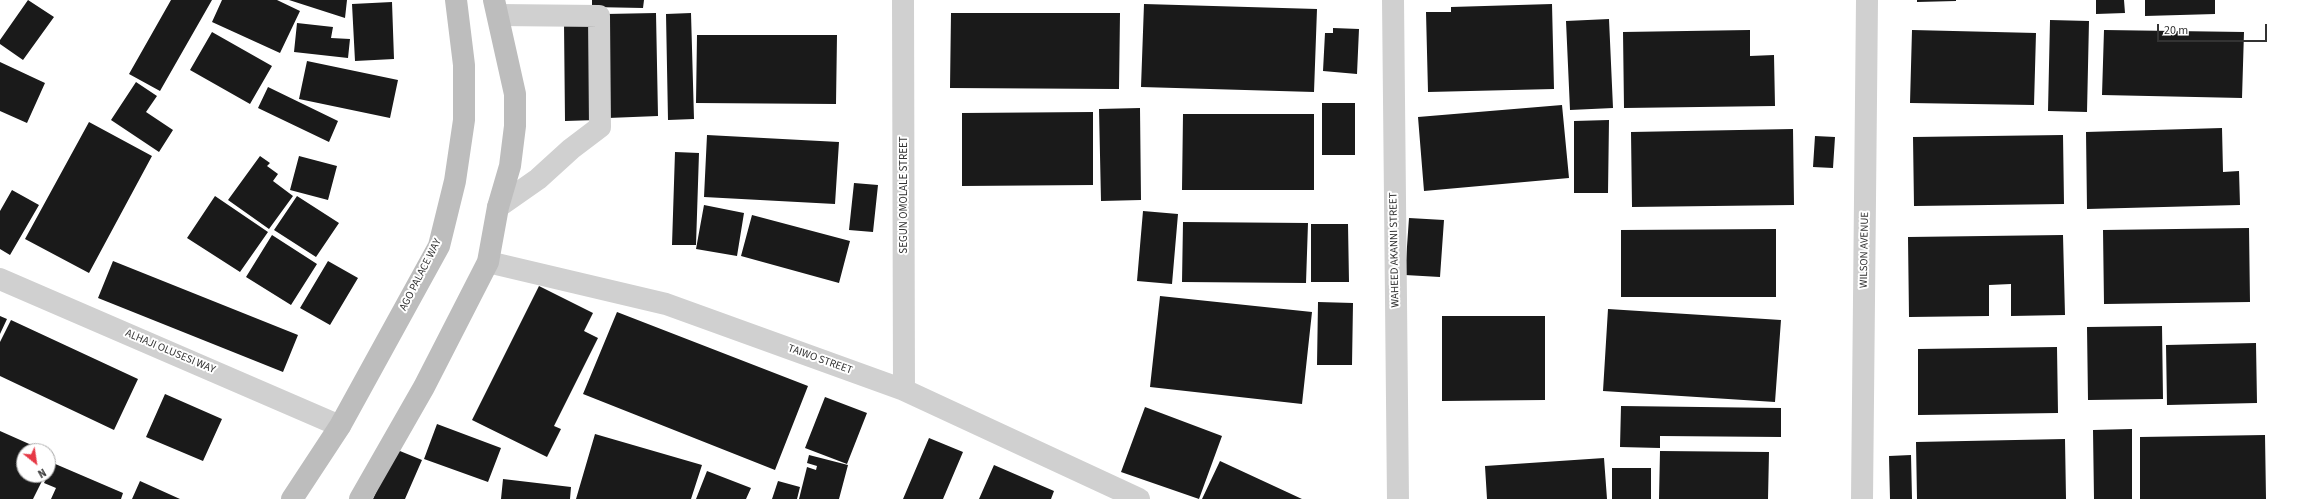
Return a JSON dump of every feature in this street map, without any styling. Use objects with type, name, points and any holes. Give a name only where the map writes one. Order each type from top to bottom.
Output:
[{"type":"main road","name":"AGO PALACE WAY","points":[[292,499],[340,426],[439,246],[455,181],[464,120],[464,65],[456,0]]},
{"type":"main road","points":[[360,499],[424,387],[488,262],[498,207],[510,166],[514,126],[515,94],[496,7]]},
{"type":"street","name":"SEGUN OMOLALE STREET","points":[[903,0],[904,390]]},
{"type":"street","name":"WAHEED AKANNI STREET","points":[[1393,0],[1398,499]]},
{"type":"street","name":"WILSON AVENUE","points":[[1862,499],[1867,0]]},
{"type":"street","points":[[496,7],[599,16],[600,126],[571,149],[538,179],[498,207]]},
{"type":"street","name":"TAIWO STREET","points":[[488,262],[666,304],[904,390],[1139,499]]},
{"type":"street","name":"ALHAJI OLUSESI WAY","points":[[0,279],[340,426]]},
{"type":"building","points":[[28,0],[54,17],[23,60],[0,44],[0,40]]},
{"type":"building","points":[[171,0],[212,0],[160,91],[129,74]]},
{"type":"building","points":[[222,0],[277,0],[300,11],[280,53],[212,22]]},
{"type":"building","points":[[289,0],[347,0],[345,18]]},
{"type":"building","points":[[592,0],[644,0],[643,8],[592,7]]},
{"type":"building","points":[[1917,0],[1956,0],[1956,1],[1917,2]]},
{"type":"building","points":[[2096,0],[2124,0],[2125,13],[2096,14]]},
{"type":"building","points":[[2145,0],[2215,0],[2215,14],[2145,16]]},
{"type":"building","points":[[392,2],[394,59],[355,61],[352,4]]},
{"type":"building","points":[[1144,4],[1317,9],[1314,92],[1141,87]]},
{"type":"building","points":[[1552,4],[1554,89],[1428,92],[1426,12],[1451,12],[1451,7]]},
{"type":"building","points":[[656,13],[658,116],[608,118],[606,14]]},
{"type":"building","points":[[691,13],[694,119],[668,120],[666,14]]},
{"type":"building","points":[[951,13],[1120,13],[1119,89],[950,88]]},
{"type":"building","points":[[1609,19],[1613,108],[1570,110],[1566,21]]},
{"type":"building","points":[[2050,20],[2089,21],[2087,112],[2048,111]]},
{"type":"building","points":[[297,23],[333,27],[331,38],[350,39],[348,58],[294,52]]},
{"type":"building","points":[[564,23],[595,23],[596,120],[565,121]]},
{"type":"building","points":[[1333,28],[1359,29],[1357,74],[1323,71],[1325,33],[1333,33]]},
{"type":"building","points":[[1750,30],[1750,56],[1774,55],[1775,106],[1624,108],[1623,32]]},
{"type":"building","points":[[1912,30],[2036,33],[2034,105],[1910,103]]},
{"type":"building","points":[[2104,30],[2244,32],[2242,98],[2102,95]]},
{"type":"building","points":[[212,32],[272,66],[250,104],[190,70]]},
{"type":"building","points":[[697,35],[837,35],[836,104],[696,103]]},
{"type":"building","points":[[307,61],[398,80],[390,118],[299,99]]},
{"type":"building","points":[[0,62],[45,83],[27,123],[0,111]]},
{"type":"building","points":[[136,82],[157,96],[146,112],[173,130],[159,152],[111,120]]},
{"type":"building","points":[[268,87],[338,121],[329,142],[258,108]]},
{"type":"building","points":[[1322,103],[1355,103],[1355,155],[1322,155]]},
{"type":"building","points":[[1562,105],[1569,178],[1424,191],[1418,117]]},
{"type":"building","points":[[1140,108],[1141,200],[1101,201],[1099,109]]},
{"type":"building","points":[[1093,112],[1093,185],[962,186],[962,113]]},
{"type":"building","points":[[1183,114],[1314,114],[1314,190],[1182,190]]},
{"type":"building","points":[[1609,120],[1608,193],[1574,193],[1574,121]]},
{"type":"building","points":[[89,122],[152,156],[89,273],[25,239]]},
{"type":"building","points":[[2222,128],[2223,172],[2239,171],[2240,205],[2087,209],[2086,132]]},
{"type":"building","points":[[1793,129],[1794,205],[1632,207],[1631,132]]},
{"type":"building","points":[[707,135],[839,142],[835,204],[704,197]]},
{"type":"building","points":[[2063,135],[2064,204],[1914,206],[1913,137]]},
{"type":"building","points":[[1815,136],[1835,137],[1833,168],[1813,167]]},
{"type":"building","points":[[675,152],[699,153],[696,245],[672,245]]},
{"type":"building","points":[[260,156],[270,163],[267,166],[278,174],[273,181],[293,196],[269,229],[228,200]]},
{"type":"building","points":[[299,156],[337,166],[328,200],[290,190]]},
{"type":"building","points":[[854,183],[878,185],[873,232],[849,230]]},
{"type":"building","points":[[12,190],[39,205],[10,255],[0,249],[0,211]]},
{"type":"building","points":[[215,196],[268,232],[240,272],[187,238]]},
{"type":"building","points":[[297,196],[339,223],[316,257],[274,230]]},
{"type":"building","points":[[704,205],[744,213],[737,256],[696,249]]},
{"type":"building","points":[[1143,211],[1178,214],[1172,284],[1137,281]]},
{"type":"building","points":[[752,215],[850,241],[839,283],[741,256]]},
{"type":"building","points":[[1409,218],[1444,220],[1440,277],[1405,275]]},
{"type":"building","points":[[1183,222],[1308,223],[1306,283],[1182,282]]},
{"type":"building","points":[[1311,224],[1348,224],[1349,282],[1311,282]]},
{"type":"building","points":[[2249,228],[2250,302],[2104,304],[2103,230]]},
{"type":"building","points":[[1776,229],[1776,297],[1621,297],[1621,230]]},
{"type":"building","points":[[272,235],[317,264],[291,305],[246,277]]},
{"type":"building","points":[[2063,235],[2065,315],[2011,316],[2011,284],[1989,285],[1989,316],[1909,317],[1908,237]]},
{"type":"building","points":[[113,261],[298,335],[283,372],[98,298]]},
{"type":"building","points":[[328,261],[358,278],[330,325],[300,308]]},
{"type":"building","points":[[539,286],[593,313],[584,331],[598,338],[554,426],[561,429],[547,457],[472,420]]},
{"type":"building","points":[[1160,296],[1312,312],[1302,404],[1150,387]]},
{"type":"building","points":[[1318,302],[1353,303],[1352,365],[1317,365]]},
{"type":"building","points":[[1608,309],[1781,320],[1775,402],[1603,391]]},
{"type":"building","points":[[617,312],[808,386],[775,470],[583,394]]},
{"type":"building","points":[[0,316],[7,319],[0,334]]},
{"type":"building","points":[[1442,316],[1545,316],[1545,400],[1442,401]]},
{"type":"building","points":[[11,320],[138,379],[114,430],[0,376],[0,342]]},
{"type":"building","points":[[2162,326],[2163,399],[2088,400],[2087,327]]},
{"type":"building","points":[[2256,343],[2257,403],[2167,405],[2166,345]]},
{"type":"building","points":[[2057,347],[2058,413],[1918,415],[1918,349]]},
{"type":"building","points":[[165,394],[222,419],[203,461],[146,437]]},
{"type":"building","points":[[825,397],[867,413],[847,464],[805,448]]},
{"type":"building","points":[[1621,406],[1781,408],[1781,437],[1660,436],[1660,448],[1620,447]]},
{"type":"building","points":[[1145,407],[1222,436],[1199,499],[1121,472]]},
{"type":"building","points":[[437,424],[501,448],[488,482],[424,459]]},
{"type":"building","points":[[2132,429],[2132,499],[2094,499],[2093,430]]},
{"type":"building","points":[[0,431],[27,443],[16,443],[16,483],[41,483],[33,499],[0,499]]},
{"type":"building","points":[[595,434],[702,465],[691,499],[576,499]]},
{"type":"building","points":[[2265,435],[2266,499],[2140,499],[2140,437]]},
{"type":"building","points":[[929,438],[963,452],[943,499],[903,499]]},
{"type":"building","points":[[2065,439],[2066,499],[1917,499],[1916,442]]},
{"type":"building","points":[[395,449],[422,460],[405,499],[373,499]]},
{"type":"building","points":[[1660,451],[1769,452],[1768,499],[1659,499]]},
{"type":"building","points":[[809,455],[848,465],[839,499],[799,499],[807,467],[816,470],[817,466],[807,463]]},
{"type":"building","points":[[1911,455],[1912,499],[1890,499],[1889,456]]},
{"type":"building","points":[[1604,458],[1607,499],[1487,499],[1485,466]]},
{"type":"building","points":[[1220,461],[1302,499],[1202,499]]},
{"type":"building","points":[[56,464],[123,493],[121,499],[51,499],[56,488],[44,483],[56,483]]},
{"type":"building","points":[[994,465],[1054,491],[1051,499],[979,499]]},
{"type":"building","points":[[1612,468],[1651,468],[1651,499],[1612,499]]},
{"type":"building","points":[[707,471],[751,488],[746,499],[696,499]]},
{"type":"building","points":[[503,479],[571,487],[570,499],[501,499]]},
{"type":"building","points":[[140,481],[180,499],[132,499]]},
{"type":"building","points":[[778,481],[800,487],[797,499],[772,499]]}]
